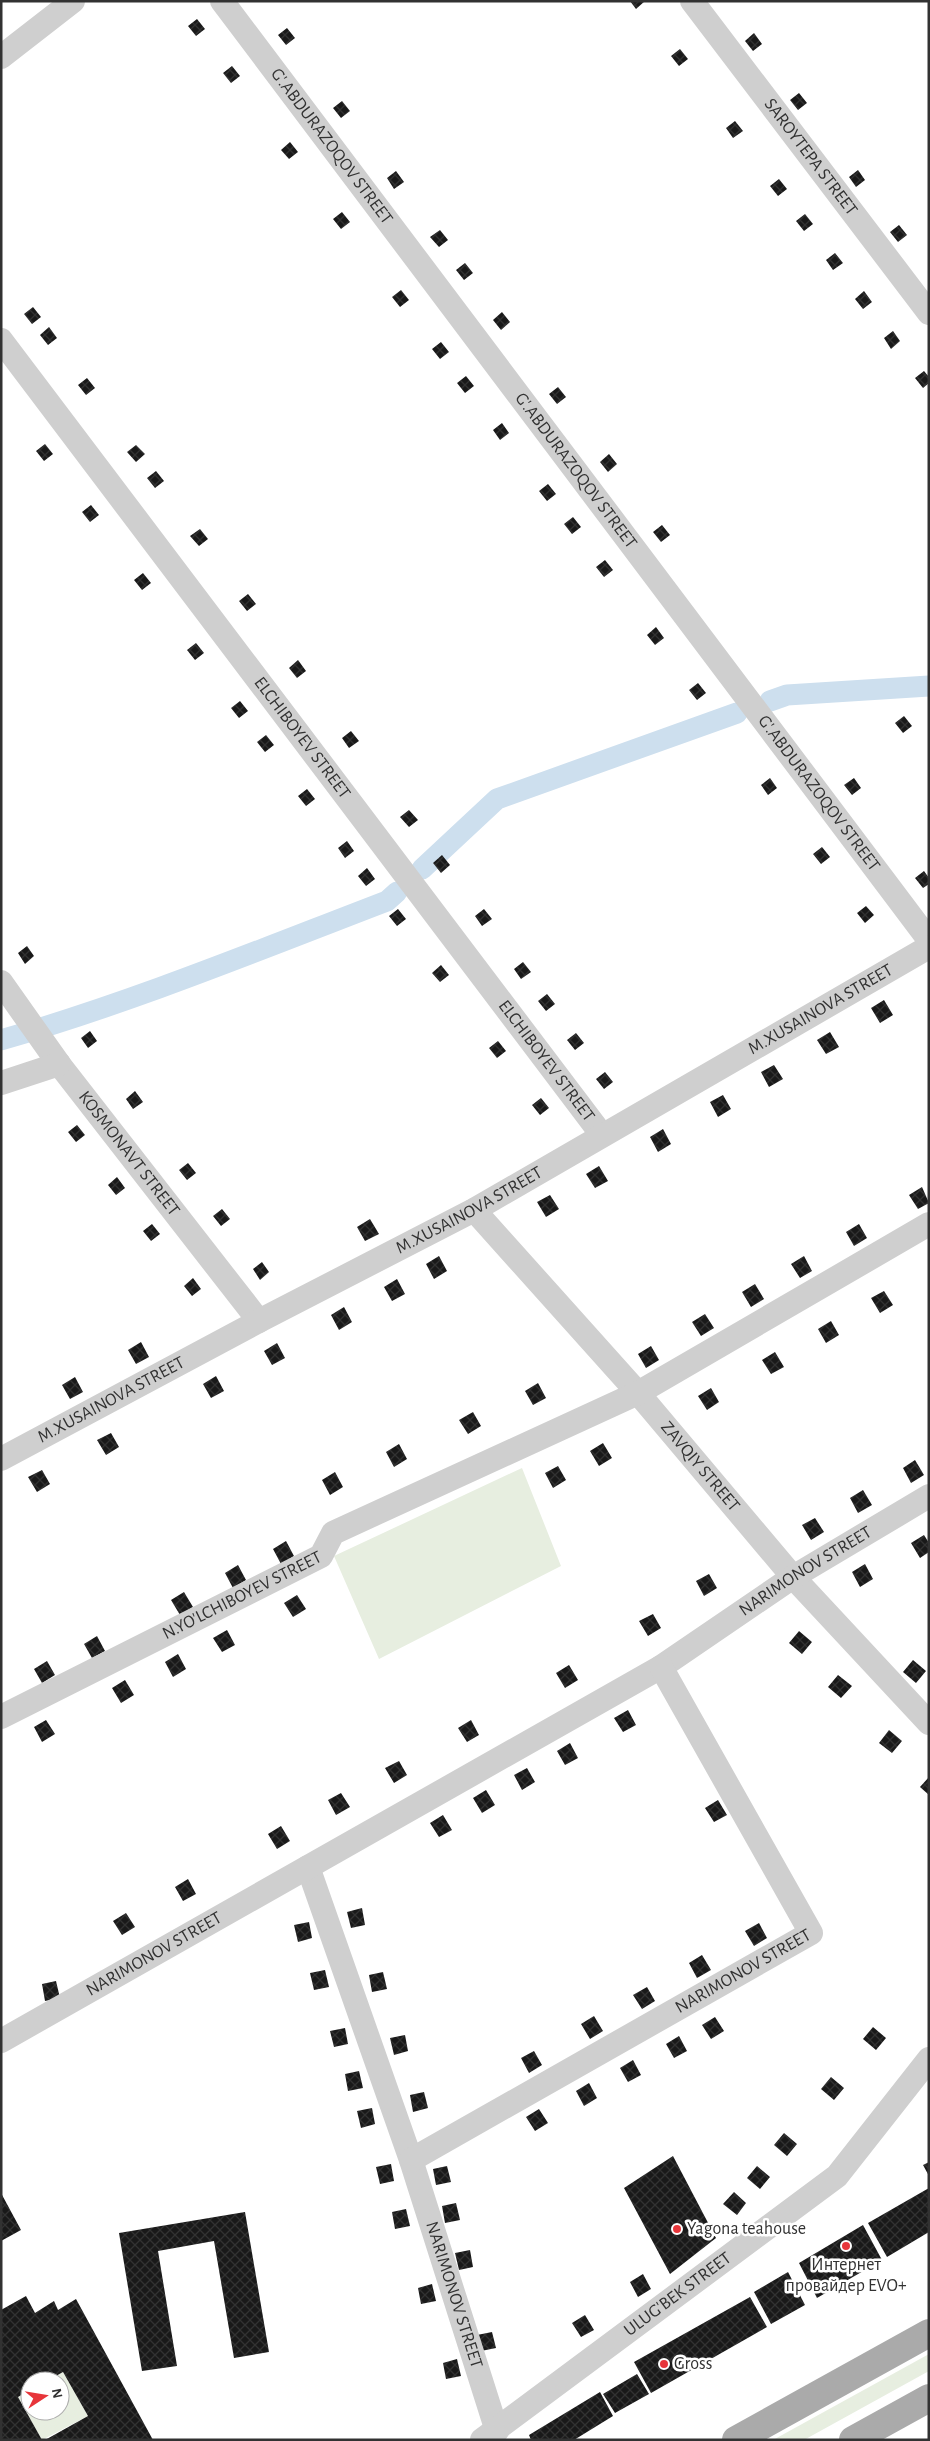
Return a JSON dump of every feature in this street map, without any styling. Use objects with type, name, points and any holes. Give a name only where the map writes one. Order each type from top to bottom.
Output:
[{"type":"main road","points":[[736,2440],[929,2333]]},
{"type":"main road","points":[[854,2440],[929,2398]]},
{"type":"street","points":[[1,56],[73,1]]},
{"type":"street","name":"G'.ABDURAZOQOV STREET","points":[[222,1],[929,940]]},
{"type":"street","name":"SAROYTEPA STREET","points":[[692,1],[929,313]]},
{"type":"street","name":"ELCHIBOYEV STREET","points":[[1,340],[602,1135]]},
{"type":"street","name":"M.XUSAINOVA STREET","points":[[1,1459],[259,1321],[474,1210],[929,947]]},
{"type":"street","name":"KOSMONAVT STREET","points":[[4,987],[58,1063],[259,1321]]},
{"type":"street","points":[[1,1083],[58,1063]]},
{"type":"street","name":"ZAVQIY STREET","points":[[474,1210],[638,1392],[793,1577],[929,1723]]},
{"type":"street","points":[[638,1392],[929,1224]]},
{"type":"street","name":"N.YO'LCHIBOYEV STREET","points":[[1,1717],[321,1556],[333,1533],[638,1392]]},
{"type":"street","name":"NARIMONOV STREET","points":[[1,2041],[661,1667],[793,1577],[929,1496]]},
{"type":"street","name":"NARIMONOV STREET","points":[[411,2160],[811,1933],[661,1667]]},
{"type":"street","name":"NARIMONOV STREET","points":[[308,1867],[411,2160],[490,2435]]},
{"type":"street","name":"ULUG'BEK STREET","points":[[490,2435],[837,2176],[929,2059]]},
{"type":"shaded area","points":[[522,1468],[561,1566],[379,1659],[334,1556]]},
{"type":"shaded area","points":[[929,2354],[929,2371],[804,2440],[773,2440]]},
{"type":"shaded area","points":[[70,2384],[88,2416],[42,2440],[31,2421],[70,2421]]},
{"type":"building","points":[[630,1],[645,1],[636,9]]},
{"type":"building","points":[[197,19],[205,29],[196,36],[188,26]]},
{"type":"building","points":[[287,28],[295,38],[286,45],[278,35]]},
{"type":"building","points":[[754,33],[762,44],[753,51],[745,41]]},
{"type":"building","points":[[680,49],[688,59],[679,66],[671,56]]},
{"type":"building","points":[[232,66],[240,76],[231,83],[223,73]]},
{"type":"building","points":[[799,93],[807,103],[798,110],[790,100]]},
{"type":"building","points":[[342,101],[350,111],[341,118],[333,108]]},
{"type":"building","points":[[735,121],[743,131],[733,138],[726,128]]},
{"type":"building","points":[[290,142],[298,152],[289,159],[281,150]]},
{"type":"building","points":[[858,170],[865,180],[856,187],[849,177]]},
{"type":"building","points":[[396,171],[404,182],[394,189],[387,178]]},
{"type":"building","points":[[779,179],[787,189],[778,196],[770,186]]},
{"type":"building","points":[[342,212],[350,222],[341,229],[333,219]]},
{"type":"building","points":[[805,214],[813,224],[804,231],[796,221]]},
{"type":"building","points":[[899,225],[907,235],[898,242],[890,232]]},
{"type":"building","points":[[440,230],[448,240],[439,247],[430,237]]},
{"type":"building","points":[[835,253],[843,263],[833,270],[826,260]]},
{"type":"building","points":[[465,263],[473,273],[464,280],[456,270]]},
{"type":"building","points":[[401,290],[409,300],[400,307],[392,297]]},
{"type":"building","points":[[864,291],[872,302],[863,309],[855,299]]},
{"type":"building","points":[[33,307],[41,317],[32,324],[24,314]]},
{"type":"building","points":[[502,312],[510,322],[501,330],[493,320]]},
{"type":"building","points":[[49,327],[57,338],[48,345],[40,335]]},
{"type":"building","points":[[893,331],[900,341],[891,349],[884,338]]},
{"type":"building","points":[[441,342],[449,352],[440,359],[432,349]]},
{"type":"building","points":[[924,371],[929,377],[929,383],[923,388],[915,378]]},
{"type":"building","points":[[466,376],[474,386],[465,393],[457,383]]},
{"type":"building","points":[[87,378],[95,388],[86,395],[78,385]]},
{"type":"building","points":[[558,387],[566,397],[557,404],[549,394]]},
{"type":"building","points":[[502,423],[509,433],[500,440],[493,430]]},
{"type":"building","points":[[45,444],[53,454],[44,461],[36,451]]},
{"type":"building","points":[[136,445],[145,454],[136,462],[127,452]]},
{"type":"building","points":[[609,454],[617,464],[608,472],[600,462]]},
{"type":"building","points":[[156,471],[164,481],[155,488],[147,478]]},
{"type":"building","points":[[548,484],[556,494],[547,501],[539,491]]},
{"type":"building","points":[[91,505],[99,515],[90,522],[82,512]]},
{"type":"building","points":[[573,517],[581,527],[572,534],[564,524]]},
{"type":"building","points":[[662,525],[670,535],[661,542],[653,532]]},
{"type":"building","points":[[200,529],[208,539],[199,546],[190,536]]},
{"type":"building","points":[[605,560],[613,570],[604,577],[596,567]]},
{"type":"building","points":[[143,573],[151,583],[142,590],[134,580]]},
{"type":"building","points":[[248,594],[256,604],[247,611],[239,601]]},
{"type":"building","points":[[656,627],[664,638],[655,645],[647,635]]},
{"type":"building","points":[[196,643],[204,653],[195,660],[187,650]]},
{"type":"building","points":[[298,660],[306,671],[297,678],[289,668]]},
{"type":"building","points":[[698,683],[706,693],[697,700],[689,690]]},
{"type":"building","points":[[240,701],[248,711],[239,718],[231,708]]},
{"type":"building","points":[[904,716],[912,726],[903,733],[895,723]]},
{"type":"building","points":[[351,731],[359,741],[349,748],[342,738]]},
{"type":"building","points":[[266,735],[274,745],[265,752],[257,742]]},
{"type":"building","points":[[770,778],[777,788],[768,795],[761,785]]},
{"type":"building","points":[[854,778],[861,788],[852,795],[844,785]]},
{"type":"building","points":[[307,789],[315,799],[306,806],[298,796]]},
{"type":"building","points":[[409,810],[418,820],[409,827],[400,817]]},
{"type":"building","points":[[347,841],[354,851],[345,858],[338,848]]},
{"type":"building","points":[[822,847],[830,857],[821,864],[813,854]]},
{"type":"building","points":[[442,855],[450,865],[441,873],[433,863]]},
{"type":"building","points":[[367,868],[375,879],[366,886],[358,876]]},
{"type":"building","points":[[924,871],[929,878],[929,884],[923,888],[915,878]]},
{"type":"building","points":[[866,906],[874,915],[865,923],[857,913]]},
{"type":"building","points":[[398,909],[406,919],[397,926],[389,916]]},
{"type":"building","points":[[484,909],[492,919],[482,926],[475,916]]},
{"type":"building","points":[[27,946],[34,956],[25,964],[18,953]]},
{"type":"building","points":[[523,962],[531,972],[521,979],[514,969]]},
{"type":"building","points":[[441,965],[449,975],[440,982],[432,973]]},
{"type":"building","points":[[547,994],[555,1004],[546,1011],[538,1001]]},
{"type":"building","points":[[884,1000],[893,1015],[880,1023],[871,1008]]},
{"type":"building","points":[[90,1031],[97,1041],[88,1048],[81,1038]]},
{"type":"building","points":[[830,1032],[839,1047],[826,1054],[817,1040]]},
{"type":"building","points":[[576,1033],[584,1043],[575,1050],[567,1040]]},
{"type":"building","points":[[498,1041],[506,1051],[497,1058],[489,1048]]},
{"type":"building","points":[[774,1065],[783,1079],[769,1087],[761,1072]]},
{"type":"building","points":[[605,1072],[613,1082],[604,1089],[596,1079]]},
{"type":"building","points":[[135,1091],[143,1102],[133,1109],[126,1099]]},
{"type":"building","points":[[723,1095],[731,1109],[718,1117],[710,1102]]},
{"type":"building","points":[[541,1098],[549,1108],[540,1115],[532,1105]]},
{"type":"building","points":[[77,1125],[85,1135],[76,1142],[68,1132]]},
{"type":"building","points":[[663,1129],[671,1144],[658,1152],[650,1137]]},
{"type":"building","points":[[188,1163],[196,1173],[187,1180],[179,1170]]},
{"type":"building","points":[[599,1166],[608,1181],[595,1188],[586,1174]]},
{"type":"building","points":[[117,1177],[125,1188],[116,1195],[108,1185]]},
{"type":"building","points":[[922,1187],[929,1203],[918,1209],[909,1195]]},
{"type":"building","points":[[550,1195],[559,1209],[546,1217],[537,1202]]},
{"type":"building","points":[[222,1209],[230,1219],[221,1226],[213,1216]]},
{"type":"building","points":[[370,1219],[379,1234],[365,1241],[357,1227]]},
{"type":"building","points":[[152,1224],[160,1234],[151,1241],[143,1231]]},
{"type":"building","points":[[859,1224],[867,1238],[854,1246],[846,1232]]},
{"type":"building","points":[[439,1256],[447,1271],[434,1279],[426,1264]]},
{"type":"building","points":[[804,1256],[812,1271],[800,1278],[791,1264]]},
{"type":"building","points":[[262,1262],[269,1272],[260,1280],[253,1269]]},
{"type":"building","points":[[193,1278],[201,1289],[192,1296],[184,1286]]},
{"type":"building","points":[[397,1279],[405,1294],[392,1301],[384,1287]]},
{"type":"building","points":[[755,1284],[764,1299],[751,1307],[742,1292]]},
{"type":"building","points":[[884,1291],[893,1305],[880,1313],[871,1298]]},
{"type":"building","points":[[344,1307],[352,1322],[339,1330],[331,1315]]},
{"type":"building","points":[[705,1314],[714,1328],[701,1336],[692,1322]]},
{"type":"building","points":[[831,1321],[839,1335],[826,1343],[818,1329]]},
{"type":"building","points":[[141,1342],[149,1357],[136,1364],[128,1350]]},
{"type":"building","points":[[277,1343],[285,1358],[272,1365],[264,1351]]},
{"type":"building","points":[[651,1346],[659,1360],[646,1368],[638,1354]]},
{"type":"building","points":[[775,1352],[784,1367],[771,1374],[762,1360]]},
{"type":"building","points":[[216,1376],[224,1391],[211,1398],[203,1384]]},
{"type":"building","points":[[75,1377],[83,1392],[70,1399],[62,1385]]},
{"type":"building","points":[[538,1383],[546,1398],[533,1405],[525,1391]]},
{"type":"building","points":[[711,1388],[719,1402],[707,1410],[698,1396]]},
{"type":"building","points":[[473,1412],[481,1426],[468,1434],[459,1420]]},
{"type":"building","points":[[111,1433],[119,1447],[106,1455],[97,1440]]},
{"type":"building","points":[[603,1443],[612,1458],[599,1466],[590,1451]]},
{"type":"building","points":[[399,1444],[407,1459],[394,1467],[386,1452]]},
{"type":"building","points":[[915,1460],[924,1475],[911,1483],[903,1468]]},
{"type":"building","points":[[558,1466],[566,1480],[553,1488],[545,1473]]},
{"type":"building","points":[[42,1470],[50,1484],[37,1492],[28,1477]]},
{"type":"building","points":[[335,1472],[343,1487],[330,1495],[322,1480]]},
{"type":"building","points":[[863,1490],[872,1505],[858,1513],[850,1498]]},
{"type":"building","points":[[815,1518],[824,1532],[811,1540],[802,1525]]},
{"type":"building","points":[[924,1535],[929,1543],[929,1552],[920,1558],[911,1543]]},
{"type":"building","points":[[286,1541],[294,1556],[281,1564],[273,1549]]},
{"type":"building","points":[[865,1564],[873,1579],[860,1587],[852,1572]]},
{"type":"building","points":[[238,1565],[246,1580],[233,1588],[225,1573]]},
{"type":"building","points":[[709,1574],[717,1588],[704,1596],[696,1581]]},
{"type":"building","points":[[184,1592],[193,1607],[180,1615],[171,1600]]},
{"type":"building","points":[[297,1595],[306,1609],[293,1617],[284,1603]]},
{"type":"building","points":[[653,1614],[661,1628],[648,1636],[639,1621]]},
{"type":"building","points":[[227,1630],[235,1645],[222,1652],[213,1638]]},
{"type":"building","points":[[799,1631],[812,1642],[802,1654],[789,1643]]},
{"type":"building","points":[[97,1636],[105,1651],[92,1658],[84,1644]]},
{"type":"building","points":[[178,1654],[186,1669],[173,1677],[165,1662]]},
{"type":"building","points":[[913,1660],[926,1671],[916,1683],[903,1672]]},
{"type":"building","points":[[47,1661],[55,1675],[42,1683],[34,1669]]},
{"type":"building","points":[[569,1665],[578,1680],[565,1688],[556,1673]]},
{"type":"building","points":[[838,1675],[852,1686],[841,1698],[828,1687]]},
{"type":"building","points":[[125,1680],[134,1695],[121,1703],[112,1688]]},
{"type":"building","points":[[628,1710],[636,1725],[623,1732],[614,1718]]},
{"type":"building","points":[[46,1720],[55,1734],[42,1742],[34,1727]]},
{"type":"building","points":[[471,1720],[479,1735],[467,1742],[458,1728]]},
{"type":"building","points":[[889,1730],[902,1741],[892,1753],[879,1743]]},
{"type":"building","points":[[570,1743],[578,1758],[565,1765],[557,1751]]},
{"type":"building","points":[[399,1761],[407,1775],[394,1783],[385,1768]]},
{"type":"building","points":[[527,1768],[535,1782],[522,1790],[514,1775]]},
{"type":"building","points":[[929,1777],[929,1795],[920,1787]]},
{"type":"building","points":[[486,1790],[495,1805],[482,1813],[473,1798]]},
{"type":"building","points":[[341,1793],[350,1807],[336,1815],[328,1800]]},
{"type":"building","points":[[718,1800],[727,1815],[714,1822],[705,1808]]},
{"type":"building","points":[[443,1815],[452,1830],[439,1837],[430,1823]]},
{"type":"building","points":[[281,1826],[290,1841],[277,1849],[268,1834]]},
{"type":"building","points":[[188,1879],[196,1894],[183,1901],[175,1887]]},
{"type":"building","points":[[362,1908],[365,1925],[351,1928],[347,1912]]},
{"type":"building","points":[[126,1913],[135,1927],[122,1935],[113,1921]]},
{"type":"building","points":[[309,1922],[312,1938],[298,1942],[294,1925]]},
{"type":"building","points":[[759,1923],[767,1938],[754,1946],[745,1931]]},
{"type":"building","points":[[702,1955],[711,1970],[697,1978],[689,1963]]},
{"type":"building","points":[[325,1970],[329,1987],[314,1990],[310,1973]]},
{"type":"building","points":[[383,1972],[387,1989],[372,1992],[369,1975]]},
{"type":"building","points":[[56,1981],[60,1998],[45,2001],[42,1984]]},
{"type":"building","points":[[647,1987],[655,2001],[642,2009],[633,1995]]},
{"type":"building","points":[[594,2016],[603,2031],[590,2039],[581,2024]]},
{"type":"building","points":[[715,2017],[724,2031],[711,2039],[702,2025]]},
{"type":"building","points":[[873,2027],[886,2038],[876,2050],[863,2039]]},
{"type":"building","points":[[345,2028],[348,2044],[334,2047],[330,2031]]},
{"type":"building","points":[[405,2035],[408,2051],[394,2055],[390,2038]]},
{"type":"building","points":[[679,2036],[687,2051],[674,2058],[666,2044]]},
{"type":"building","points":[[534,2051],[542,2065],[529,2073],[521,2058]]},
{"type":"building","points":[[633,2060],[641,2075],[628,2082],[620,2068]]},
{"type":"building","points":[[359,2071],[363,2088],[348,2091],[345,2074]]},
{"type":"building","points":[[831,2077],[844,2088],[834,2100],[821,2089]]},
{"type":"building","points":[[589,2083],[597,2098],[584,2106],[576,2091]]},
{"type":"building","points":[[424,2092],[428,2108],[413,2112],[410,2095]]},
{"type":"building","points":[[372,2108],[375,2124],[361,2128],[357,2111]]},
{"type":"building","points":[[539,2109],[548,2123],[535,2131],[526,2117]]},
{"type":"building","points":[[784,2133],[797,2144],[787,2156],[774,2145]]},
{"type":"building","points":[[673,2156],[716,2238],[670,2274],[624,2188]]},
{"type":"building","points":[[929,2162],[929,2176],[923,2165]]},
{"type":"building","points":[[391,2164],[394,2181],[380,2184],[376,2167]]},
{"type":"building","points":[[447,2166],[451,2182],[436,2185],[433,2169]]},
{"type":"building","points":[[757,2166],[770,2177],[760,2189],[747,2178]]},
{"type":"building","points":[[929,2188],[929,2232],[887,2257],[868,2223]]},
{"type":"building","points":[[734,2192],[746,2203],[737,2215],[723,2204]]},
{"type":"building","points":[[1,2193],[21,2230],[1,2241]]},
{"type":"building","points":[[456,2203],[460,2220],[445,2223],[442,2206]]},
{"type":"building","points":[[406,2209],[410,2226],[395,2229],[392,2212]]},
{"type":"building","points":[[245,2212],[269,2352],[234,2358],[214,2241],[158,2251],[177,2366],[142,2371],[119,2233]]},
{"type":"building","points":[[863,2225],[882,2260],[817,2298],[799,2263]]},
{"type":"building","points":[[470,2250],[473,2267],[459,2270],[455,2253]]},
{"type":"building","points":[[788,2272],[805,2305],[771,2324],[754,2292]]},
{"type":"building","points":[[643,2274],[651,2289],[638,2297],[630,2282]]},
{"type":"building","points":[[432,2284],[436,2301],[421,2304],[418,2288]]},
{"type":"building","points":[[26,2296],[35,2313],[54,2301],[58,2310],[76,2299],[153,2440],[45,2440],[88,2416],[70,2384],[70,2371],[20,2371],[20,2396],[18,2397],[20,2401],[20,2421],[31,2421],[42,2440],[1,2440],[1,2310]]},
{"type":"building","points":[[750,2297],[767,2327],[651,2393],[634,2362]]},
{"type":"building","points":[[585,2315],[594,2330],[581,2337],[572,2323]]},
{"type":"building","points":[[492,2332],[496,2348],[481,2351],[477,2335]]},
{"type":"building","points":[[457,2359],[461,2376],[446,2379],[443,2363]]},
{"type":"building","points":[[637,2374],[649,2394],[615,2413],[603,2394]]},
{"type":"building","points":[[600,2392],[613,2416],[574,2440],[531,2440],[529,2435]]},
{"type":"waterway","points":[[770,701],[787,695],[929,686]]},
{"type":"waterway","points":[[422,869],[497,799],[737,713]]},
{"type":"waterway","points":[[1,1040],[99,1009],[195,975],[387,901],[397,892]]},
{"type":"place","name":"Yagona teahouse","points":[[677,2229]]},
{"type":"place","name":"Интернет провайдер EVO+","points":[[846,2246]]},
{"type":"place","name":"Gross","points":[[664,2364]]}]
